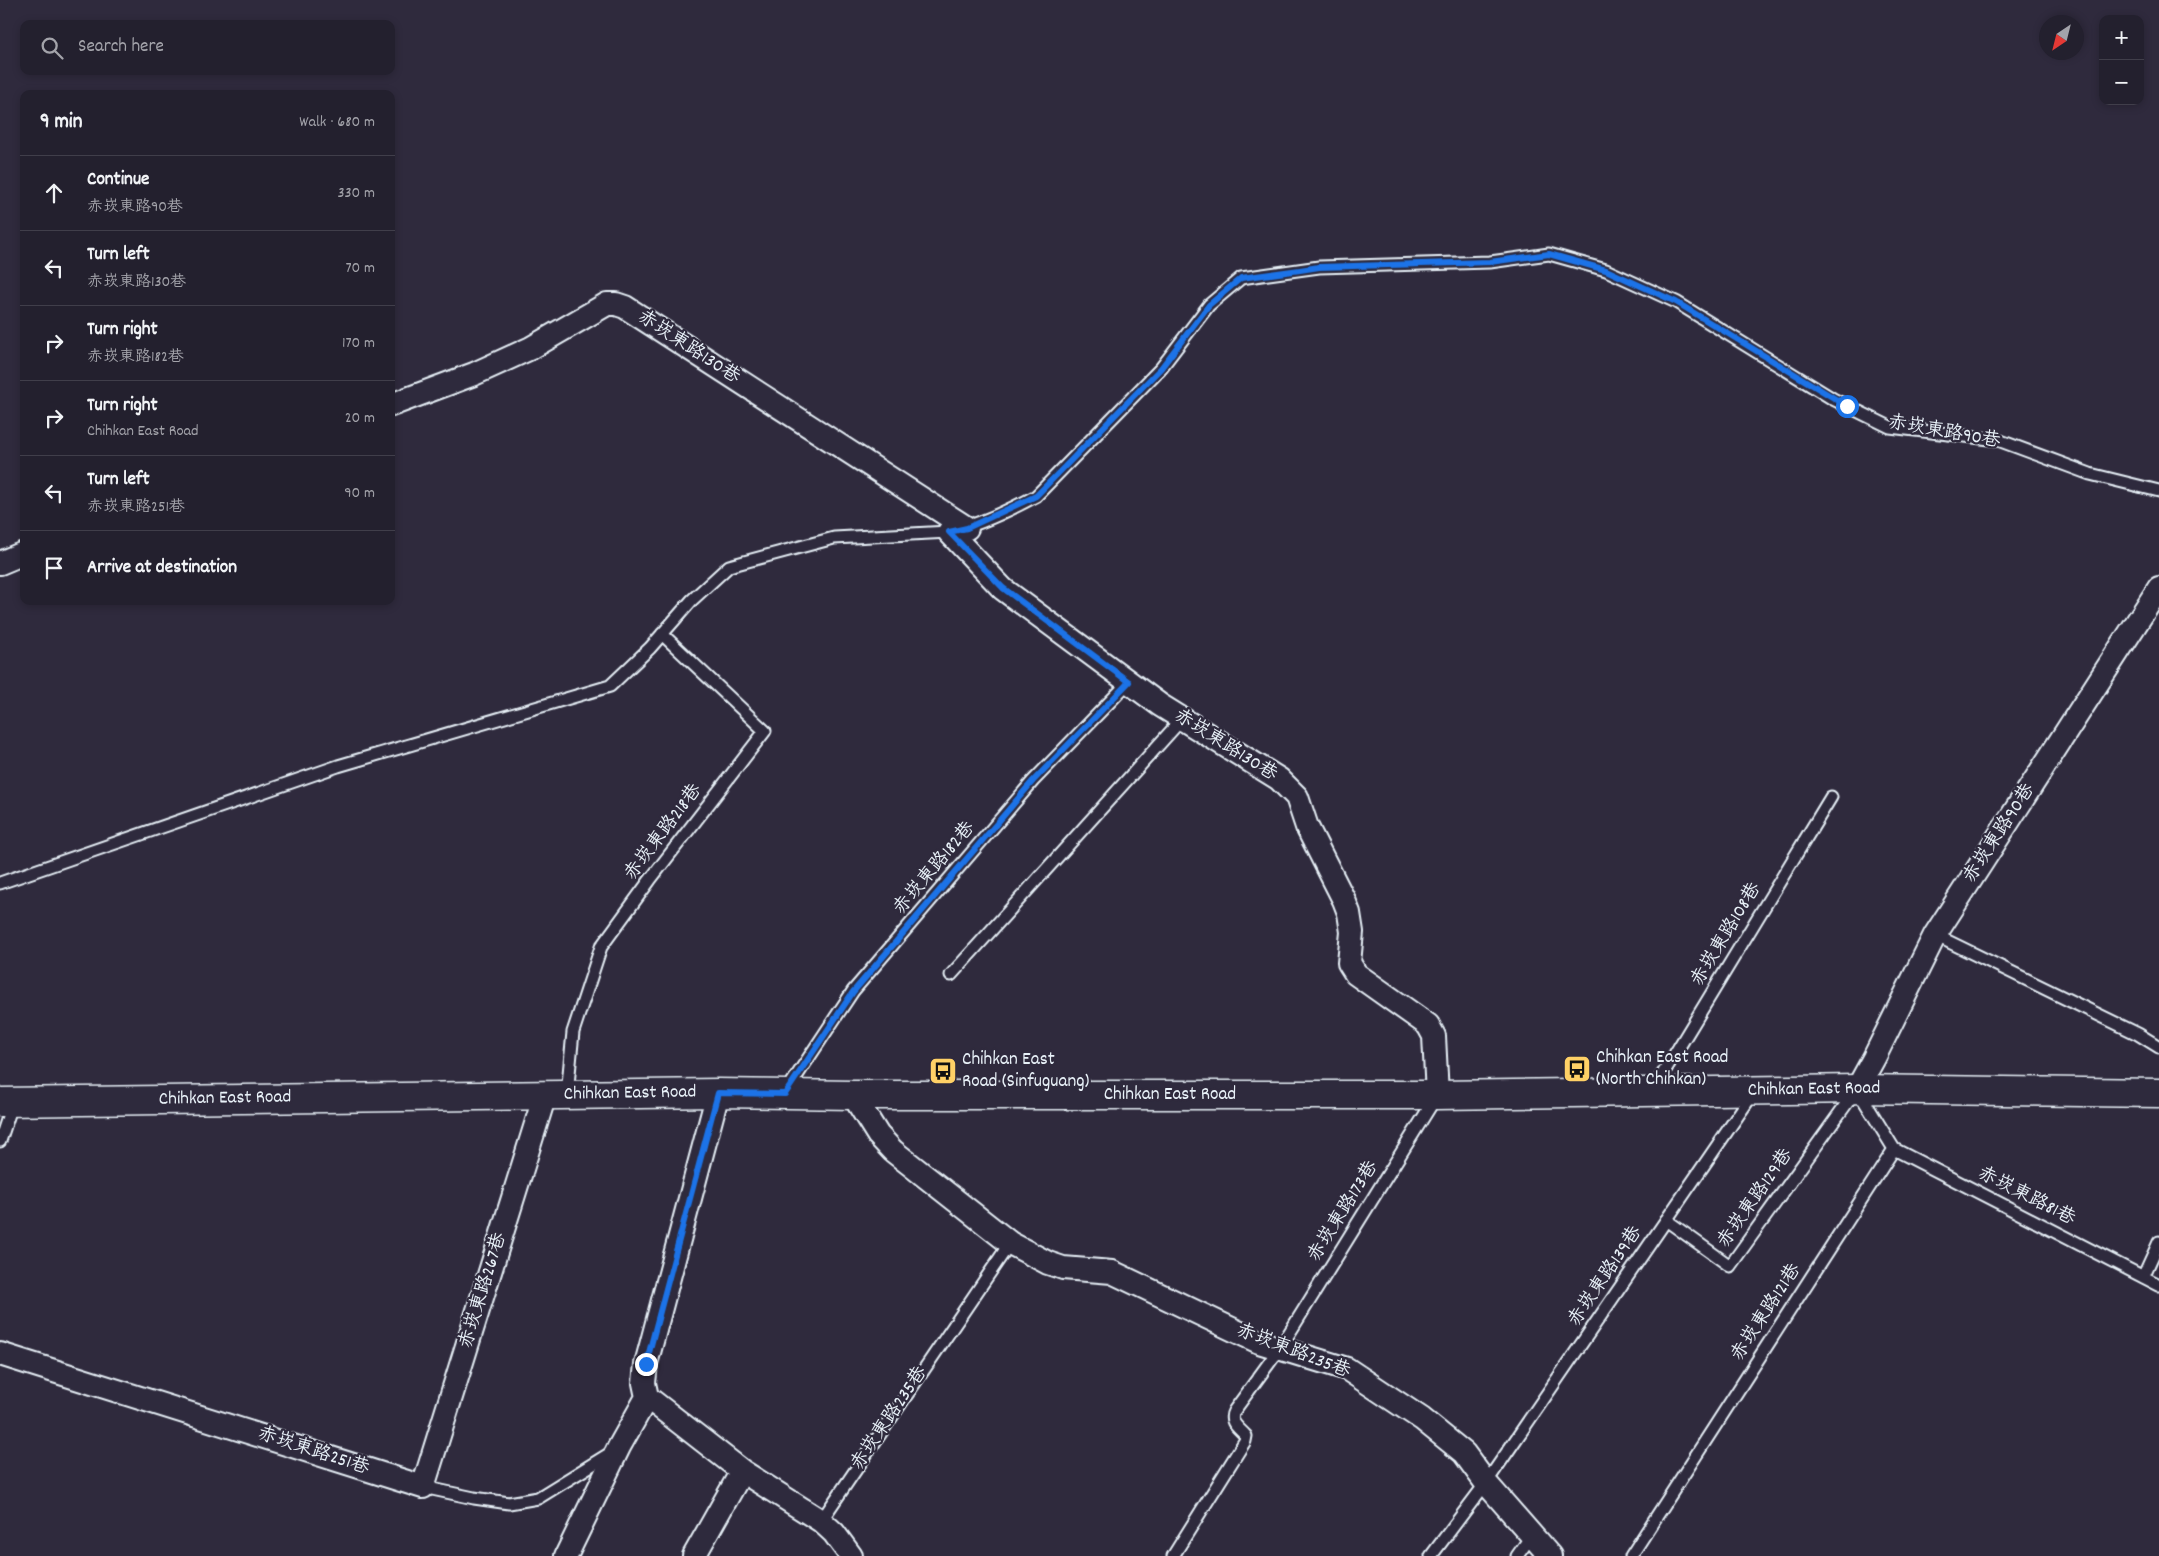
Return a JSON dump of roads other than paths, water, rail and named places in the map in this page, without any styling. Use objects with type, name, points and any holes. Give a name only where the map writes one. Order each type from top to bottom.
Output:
[{"type":"main road","name":"Chihkan East Road","points":[[6,1102],[718,1093],[853,1095],[1437,1095],[1857,1088],[2159,1093]]},
{"type":"street","name":"赤崁東路130巷","points":[[395,404],[474,374],[531,348],[607,304],[625,307],[958,530],[1003,588],[1182,719],[1279,778],[1297,797],[1307,828],[1349,913],[1352,932],[1349,963],[1356,974],[1428,1026],[1434,1036],[1437,1095]]},
{"type":"street","points":[[0,563],[20,555]]},
{"type":"street","name":"赤崁東路90巷","points":[[1857,1088],[1874,1058],[1935,935],[2159,588]]},
{"type":"street","points":[[718,1093],[646,1364],[644,1383],[647,1397],[742,1472],[821,1521],[834,1533],[851,1556]]},
{"type":"street","name":"赤崁東路267巷","points":[[423,1487],[556,1095]]},
{"type":"street","name":"赤崁東路235巷","points":[[853,1095],[878,1135],[893,1151],[1010,1243],[1056,1266],[1112,1272],[1259,1342],[1336,1365],[1354,1374],[1422,1419],[1464,1453],[1486,1483],[1550,1556]]},
{"type":"street","name":"赤崁東路251巷","points":[[0,1354],[423,1487]]},
{"type":"street","name":"赤崁東路251巷","points":[[566,1556],[619,1448],[647,1397]]},
{"type":"street","points":[[694,1556],[742,1472]]},
{"type":"lane","name":"赤崁東路90巷","points":[[958,530],[1036,496],[1161,368],[1209,305],[1241,278],[1319,267],[1490,262],[1549,254],[1606,270],[1676,302],[1833,399],[1890,427],[1998,440],[2090,474],[2159,491]]},
{"type":"lane","points":[[0,884],[338,766],[610,686],[662,634],[692,600],[729,566],[834,538],[958,530]]},
{"type":"lane","name":"赤崁東路218巷","points":[[556,1095],[573,1032],[601,947],[765,731],[662,634]]},
{"type":"lane","name":"赤崁東路182巷","points":[[785,1094],[853,992],[1033,781],[1129,682]]},
{"type":"lane","points":[[951,975],[1182,719]]},
{"type":"lane","name":"赤崁東路108巷","points":[[1652,1092],[1831,797]]},
{"type":"lane","points":[[1935,935],[2138,1034],[2159,1047]]},
{"type":"lane","points":[[1857,1088],[1894,1148]]},
{"type":"lane","name":"赤崁東路129巷","points":[[1666,1220],[1730,1266],[1857,1088]]},
{"type":"lane","name":"赤崁東路139巷","points":[[1431,1556],[1486,1483],[1755,1091]]},
{"type":"lane","name":"赤崁東路173巷","points":[[1173,1556],[1245,1441],[1246,1436],[1232,1421],[1231,1416],[1280,1348],[1437,1095]]},
{"type":"lane","points":[[0,1140],[6,1102]]},
{"type":"lane","name":"赤崁東路81巷","points":[[1894,1148],[2159,1286]]},
{"type":"lane","name":"赤崁東路121巷","points":[[1631,1556],[1894,1148]]},
{"type":"lane","points":[[2143,1277],[2159,1242]]},
{"type":"lane","name":"赤崁東路235巷","points":[[821,1521],[1010,1243]]},
{"type":"lane","name":"赤崁東路251巷","points":[[423,1487],[509,1503],[538,1498],[619,1448]]},
{"type":"lane","points":[[1517,1556],[1532,1535]]},
{"type":"place","name":"Chihkan East Road (North Chihkan)","points":[[1577,1069]]},
{"type":"place","name":"Chihkan East Road (Sinfuguang)","points":[[943,1071]]}]
